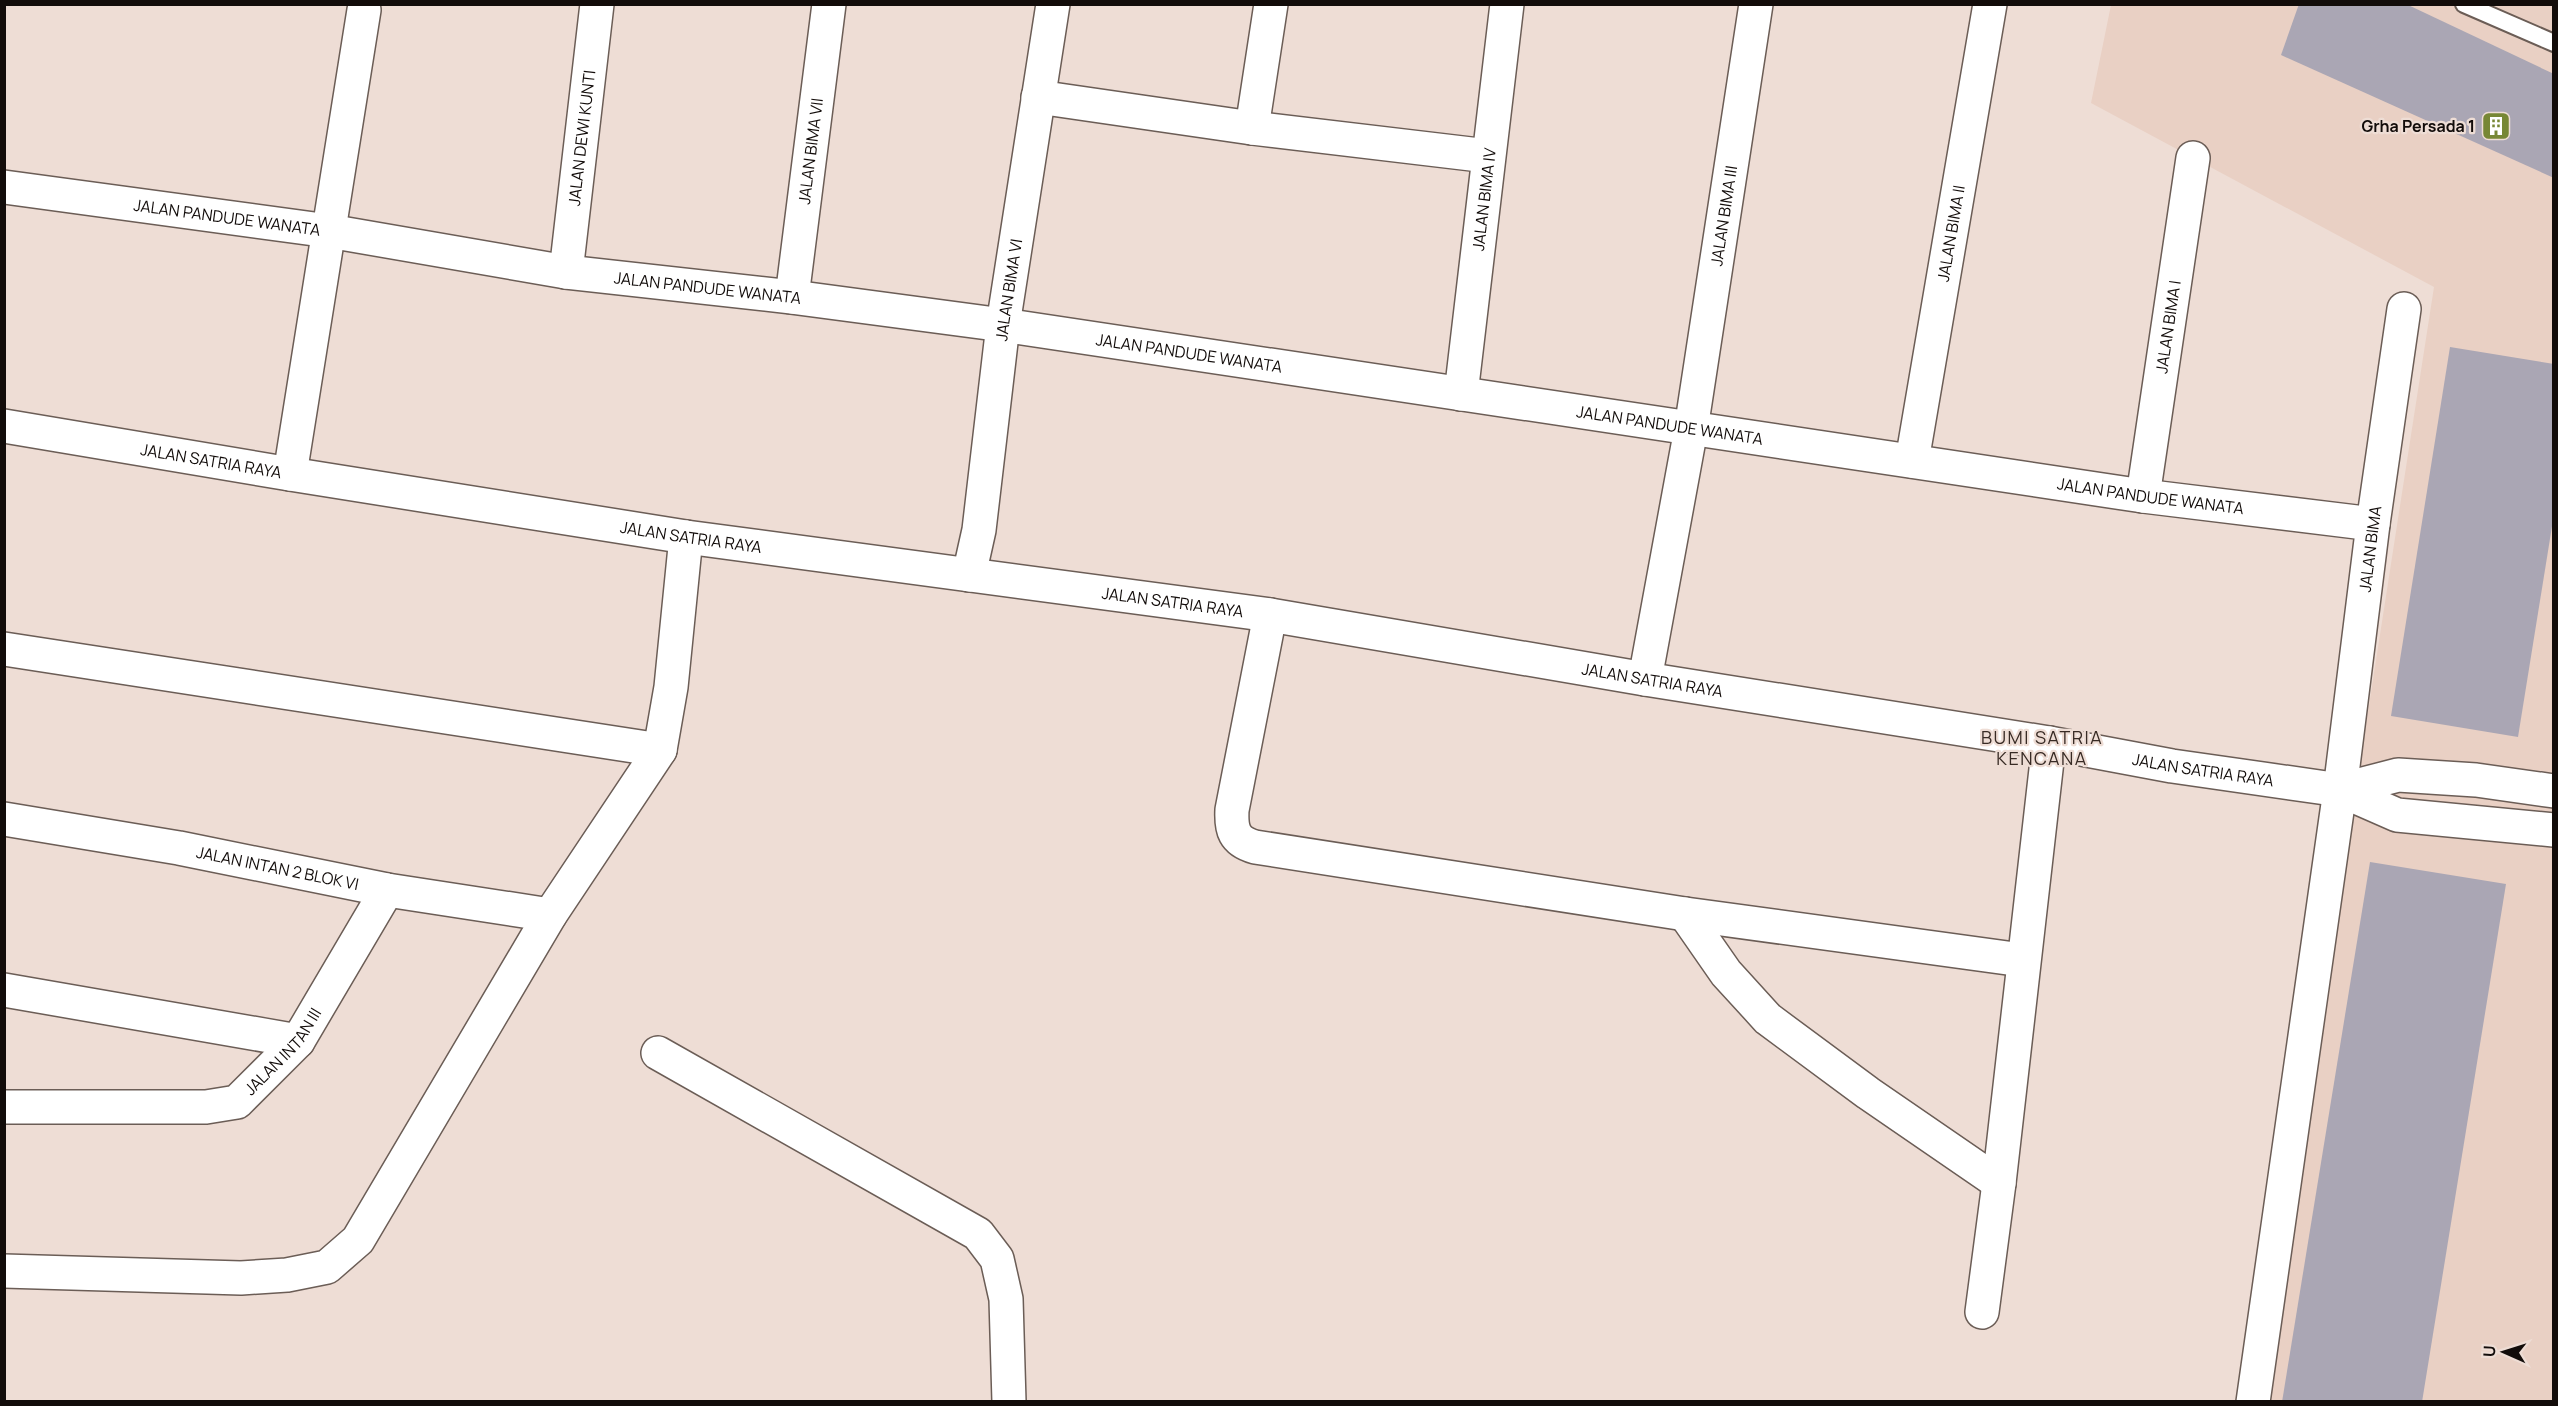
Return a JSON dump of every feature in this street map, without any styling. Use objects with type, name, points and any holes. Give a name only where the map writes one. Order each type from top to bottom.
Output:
[{"type":"street","name":"JALAN DEWI KUNTI","points":[[566,272],[597,4]]},
{"type":"street","name":"JALAN BIMA VII","points":[[792,297],[829,4]]},
{"type":"street","name":"JALAN BIMA VI","points":[[969,575],[979,530],[1003,326],[1053,4]]},
{"type":"street","points":[[1252,128],[1271,4]]},
{"type":"street","name":"JALAN BIMA IV","points":[[1461,394],[1508,4]]},
{"type":"street","name":"JALAN BIMA III","points":[[1645,679],[1691,429],[1756,4]]},
{"type":"street","name":"JALAN BIMA II","points":[[1912,461],[1990,4]]},
{"type":"street","points":[[290,474],[364,10]]},
{"type":"street","points":[[1038,97],[1252,128],[1488,156]]},
{"type":"street","name":"JALAN BIMA I","points":[[2143,496],[2193,159]]},
{"type":"street","name":"JALAN PANDUDE WANATA","points":[[4,187],[329,231],[566,272],[792,297],[1003,326],[2143,496],[2373,524]]},
{"type":"street","name":"JALAN BIMA","points":[[2253,1401],[2340,790],[2373,524],[2404,309]]},
{"type":"street","name":"JALAN SATRIA RAYA","points":[[4,426],[686,537],[1270,615],[1645,679],[2049,743],[2172,766],[2340,790],[2397,815],[2553,830]]},
{"type":"street","points":[[4,1271],[242,1278],[287,1275],[327,1267],[358,1240],[550,915],[660,750],[671,687],[686,537]]},
{"type":"street","points":[[1270,615],[1232,810],[1232,831],[1239,840],[1255,847],[1685,914],[2022,960]]},
{"type":"street","points":[[4,648],[660,750]]},
{"type":"street","points":[[1982,1312],[2049,743]]},
{"type":"street","name":"JALAN SATRIA RAYA","points":[[2340,790],[2398,775],[2476,780],[2553,790]]},
{"type":"street","name":"JALAN INTAN 2 BLOK VI","points":[[4,819],[179,848],[387,890],[550,915]]},
{"type":"street","name":"JALAN INTAN III","points":[[4,1107],[206,1107],[237,1102],[298,1041],[387,890]]},
{"type":"street","points":[[1685,914],[1726,973],[1768,1019],[1868,1093],[1999,1183]]},
{"type":"street","points":[[4,990],[298,1041]]},
{"type":"street","points":[[658,1053],[978,1234],[997,1260],[1006,1299],[1009,1401]]},
{"type":"lane","points":[[2464,4],[2553,43]]},
{"type":"shaded area","points":[[2111,5],[2553,5],[2553,1401],[2261,1401],[2434,287],[2091,103]]},
{"type":"building","name":"Grha Persada 1","points":[[2299,4],[2406,4],[2554,74],[2554,178],[2281,55]]},
{"type":"building","points":[[2450,347],[2554,364],[2554,514],[2518,737],[2391,716]]},
{"type":"building","points":[[2370,862],[2506,884],[2422,1402],[2282,1402]]},
{"type":"place","name":"Grha Persada 1","points":[[2496,126]]},
{"type":"district","name":"BUMI SATRIA KENCANA","points":[[2042,747]]}]
